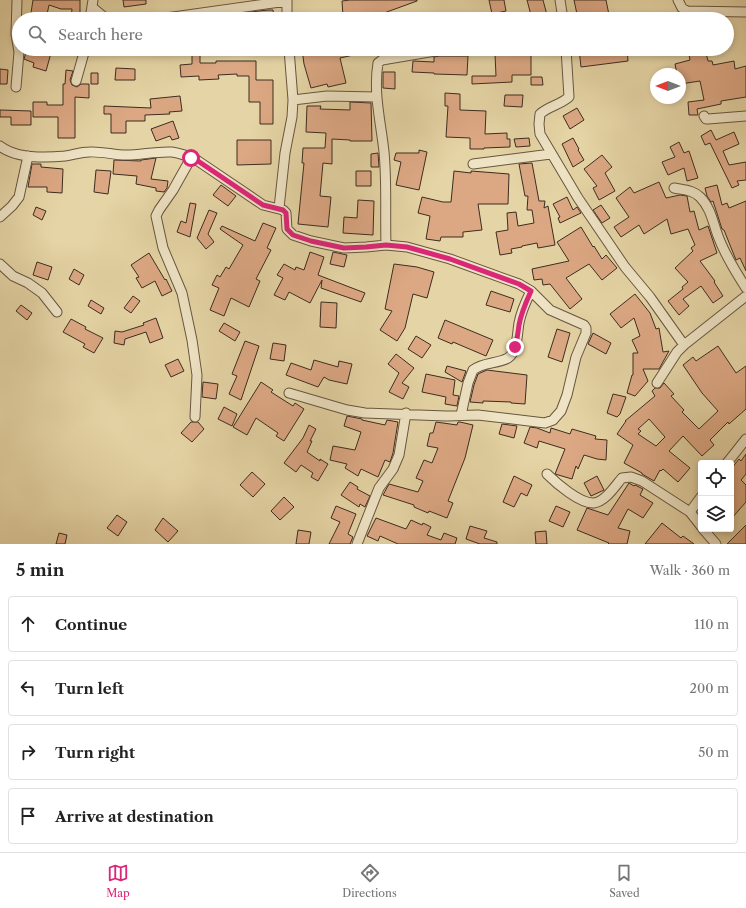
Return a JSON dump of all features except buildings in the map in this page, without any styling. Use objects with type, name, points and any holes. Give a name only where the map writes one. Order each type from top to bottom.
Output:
[{"type":"street","points":[[17,0],[17,12]]},
{"type":"street","points":[[560,0],[562,12]]},
{"type":"street","points":[[678,0],[682,8],[687,11],[746,12]]},
{"type":"street","points":[[209,12],[287,1],[287,12]]},
{"type":"street","points":[[93,4],[99,12]]},
{"type":"street","points":[[16,87],[19,56]]},
{"type":"street","points":[[76,81],[83,56]]},
{"type":"street","points":[[279,208],[285,153],[292,117],[293,100],[290,56]]},
{"type":"street","points":[[386,245],[384,153],[376,98],[376,74],[378,63],[382,60],[406,56]]},
{"type":"street","points":[[566,56],[569,97],[563,102],[546,109],[540,114],[540,134],[578,198],[625,267],[650,297],[684,345]]},
{"type":"street","points":[[293,100],[327,96],[376,98]]},
{"type":"street","points":[[704,116],[708,119],[746,116]]},
{"type":"street","points":[[0,146],[16,154],[54,157],[97,151],[106,154],[127,155],[173,152],[198,161],[263,205],[279,208],[286,213],[287,229],[293,235],[311,241],[344,248],[386,245],[407,247],[450,259],[519,284],[531,291],[550,310],[584,325],[586,328],[586,333],[576,357],[567,395],[561,411],[553,420],[545,423],[478,415],[365,413],[347,410],[289,393]]},
{"type":"street","points":[[473,164],[551,154]]},
{"type":"street","points":[[0,217],[19,197],[28,156]]},
{"type":"street","points":[[191,158],[173,190],[158,210],[156,216],[163,248],[182,292],[192,340],[197,375],[195,417]]},
{"type":"street","points":[[674,188],[692,191],[700,197],[706,205],[711,213],[718,236],[732,266],[746,288]]},
{"type":"street","points":[[0,264],[13,276],[28,283],[42,293],[57,312]]},
{"type":"street","points":[[461,415],[468,383],[473,370],[484,364],[504,360],[510,357],[515,347],[519,324],[525,304],[531,291]]},
{"type":"street","points":[[657,383],[677,352],[684,345],[746,296]]},
{"type":"street","points":[[357,544],[379,488],[393,469],[399,456],[406,413]]},
{"type":"street","points":[[729,460],[746,439]]},
{"type":"street","points":[[547,474],[558,485],[585,502],[595,503],[606,496],[622,478],[631,476],[642,481],[690,512],[698,522]]},
{"type":"street","points":[[690,512],[698,501]]},
{"type":"street","points":[[705,532],[712,542]]},
{"type":"route","points":[[191,158],[198,161],[263,205],[283,210],[286,213],[287,229],[293,235],[311,241],[344,248],[386,245],[407,247],[450,259],[519,284],[531,291],[519,324],[515,347]]}]
